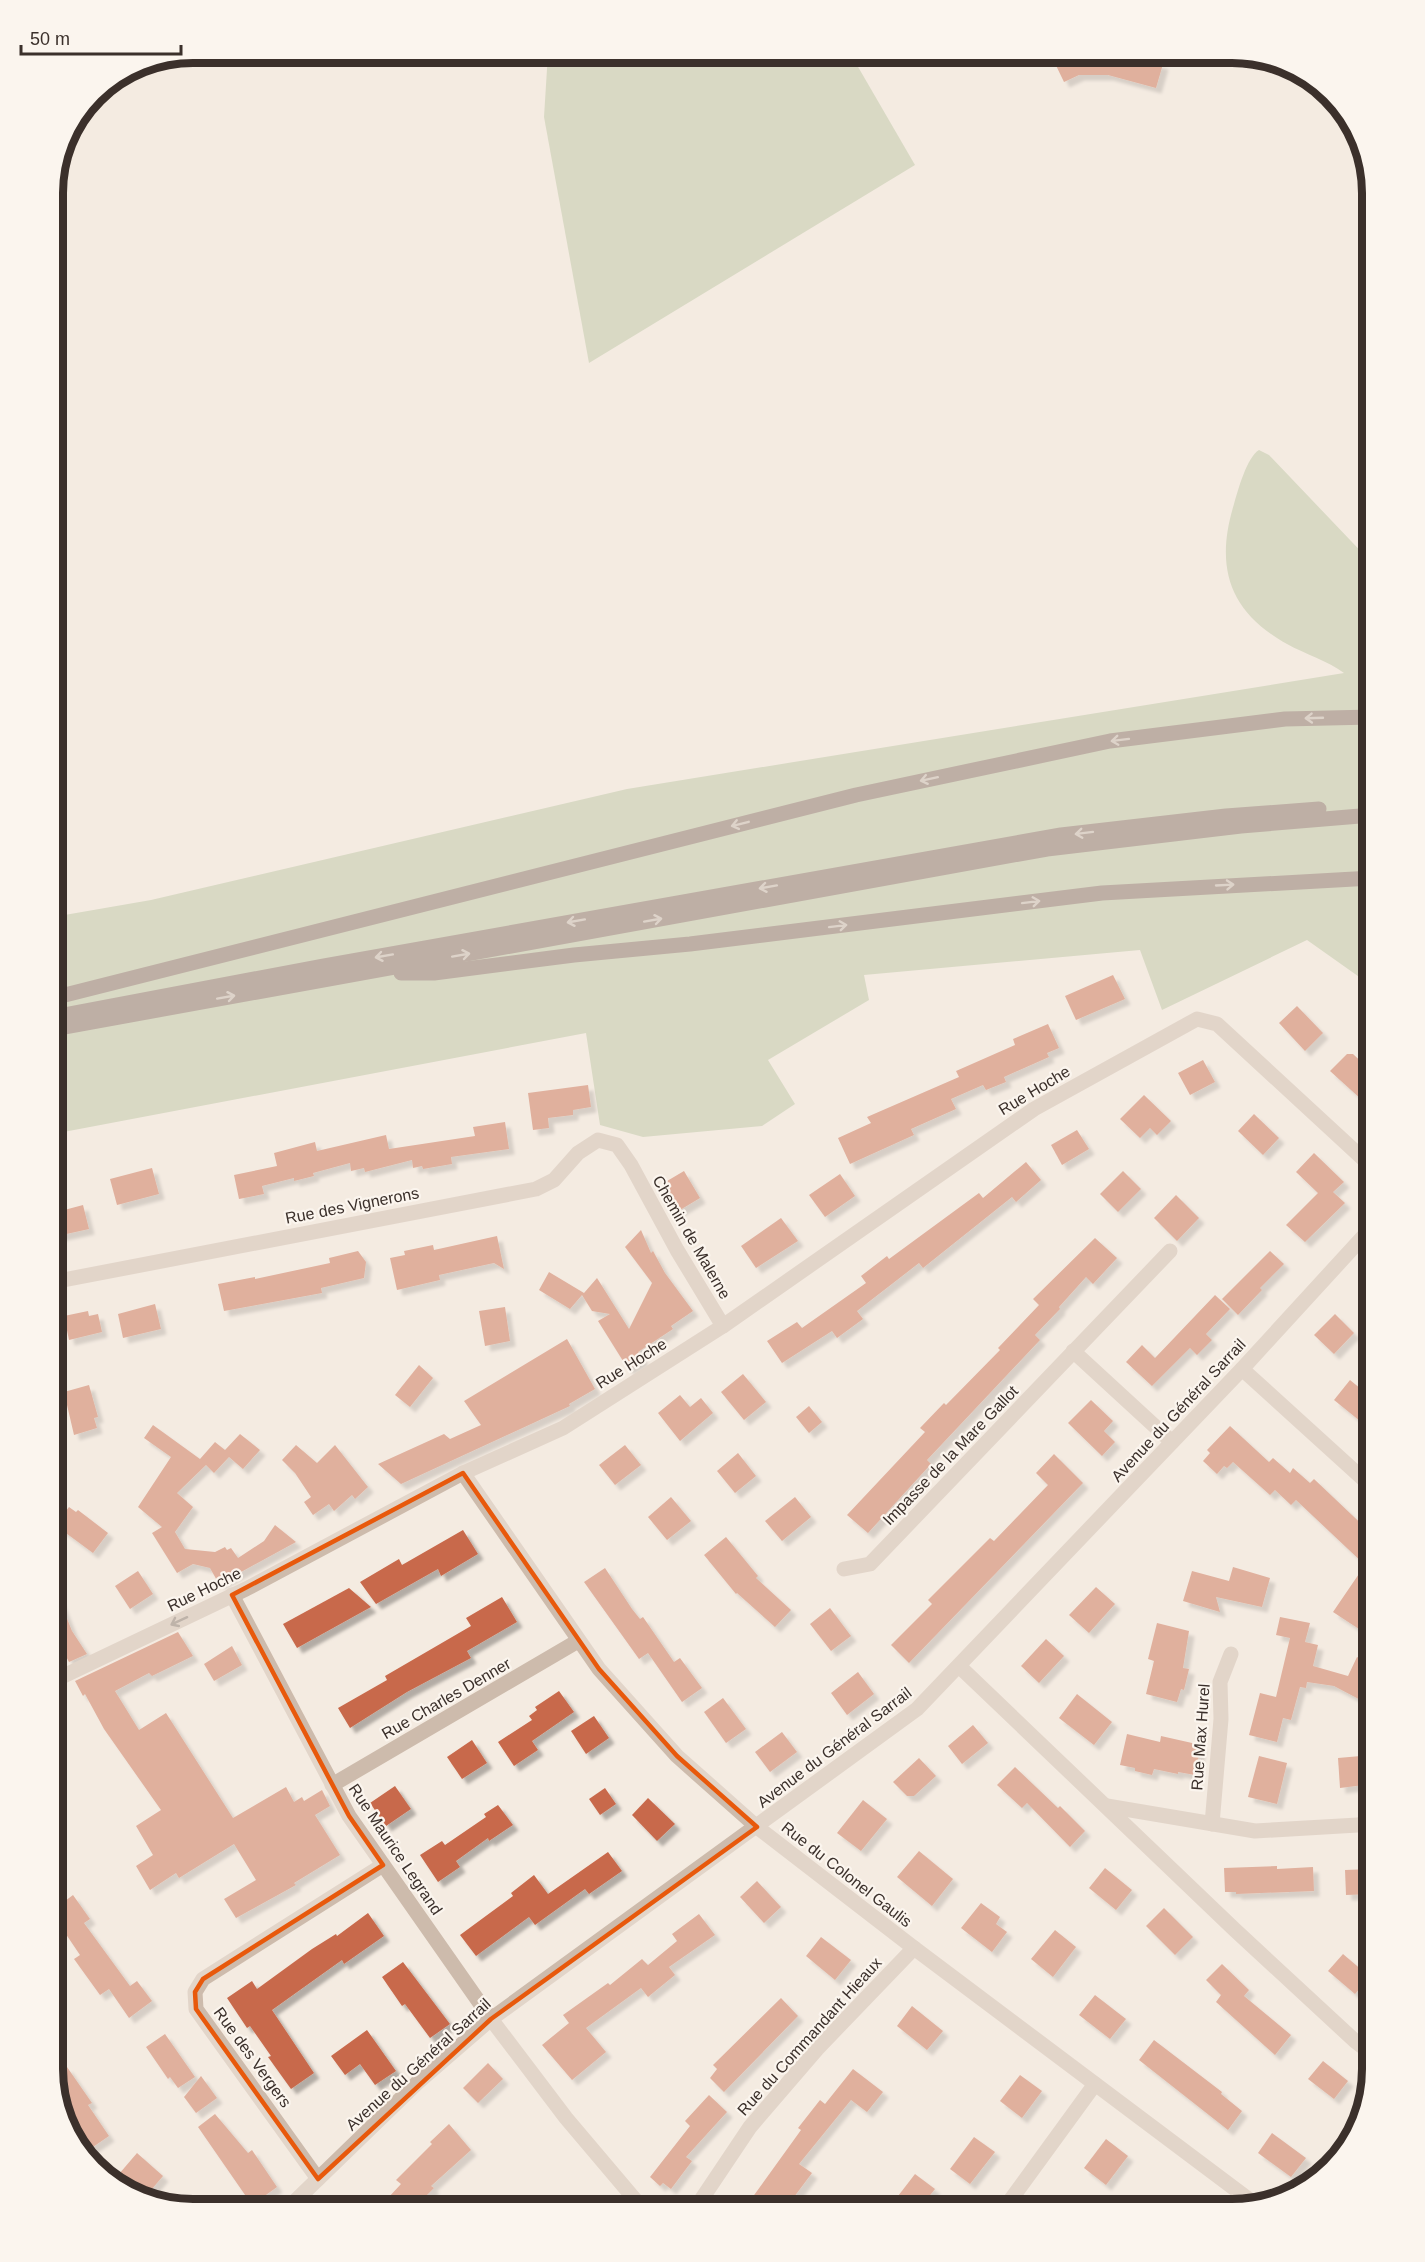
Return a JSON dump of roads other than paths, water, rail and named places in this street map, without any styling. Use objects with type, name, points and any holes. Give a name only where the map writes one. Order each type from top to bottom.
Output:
[{"type":"main road","points":[[63,995],[856,795],[1110,741],[1285,719],[1362,717]]},
{"type":"main road","points":[[63,1015],[323,966],[1061,835],[1226,816],[1362,805]]},
{"type":"main road","points":[[63,1027],[1047,849],[1241,826],[1362,815]]},
{"type":"main road","points":[[362,973],[434,973],[574,955],[702,943],[1102,893],[1362,879]]},
{"type":"street","name":"Rue Hoche","points":[[63,1674],[232,1596],[464,1473],[563,1428],[723,1326],[1034,1109],[1197,1019],[1217,1024],[1362,1158]]},
{"type":"street","name":"Rue des Vignerons","points":[[63,1280],[536,1189],[554,1180],[578,1153],[598,1140],[616,1145],[631,1165]]},
{"type":"street","name":"Chemin de Malerne","points":[[631,1165],[677,1250],[723,1326]]},
{"type":"street","name":"Avenue du Général Sarrail","points":[[297,2199],[417,2083],[491,2019],[917,1709],[1242,1369],[1362,1238]]},
{"type":"street","name":"Impasse de la Mare Gallot","points":[[844,1569],[870,1564],[1170,1251]]},
{"type":"street","points":[[1074,1351],[1172,1443]]},
{"type":"street","points":[[1242,1369],[1362,1478]]},
{"type":"street","name":"Rue du Colonel Gaulis","points":[[464,1473],[599,1670],[677,1756],[757,1827],[1247,2198]]},
{"type":"street","name":"Rue Maurice Legrand","points":[[232,1596],[349,1816],[491,2019]]},
{"type":"street","name":"Rue Charles Denner","points":[[332,1785],[578,1641]]},
{"type":"street","name":"Rue Max Hurel","points":[[1212,1824],[1221,1719],[1220,1682],[1232,1654]]},
{"type":"street","points":[[960,1666],[1234,1930],[1362,2046]]},
{"type":"street","points":[[1107,1806],[1255,1831],[1362,1824]]},
{"type":"street","name":"Rue des Vergers","points":[[318,2179],[196,2009],[195,1992],[203,1979],[383,1865]]},
{"type":"street","name":"Rue du Commandant Hieaux","points":[[702,2199],[750,2127],[817,2049],[914,1948]]},
{"type":"street","points":[[491,2019],[567,2118],[635,2199]]},
{"type":"street","points":[[1012,2199],[1095,2084]]}]
